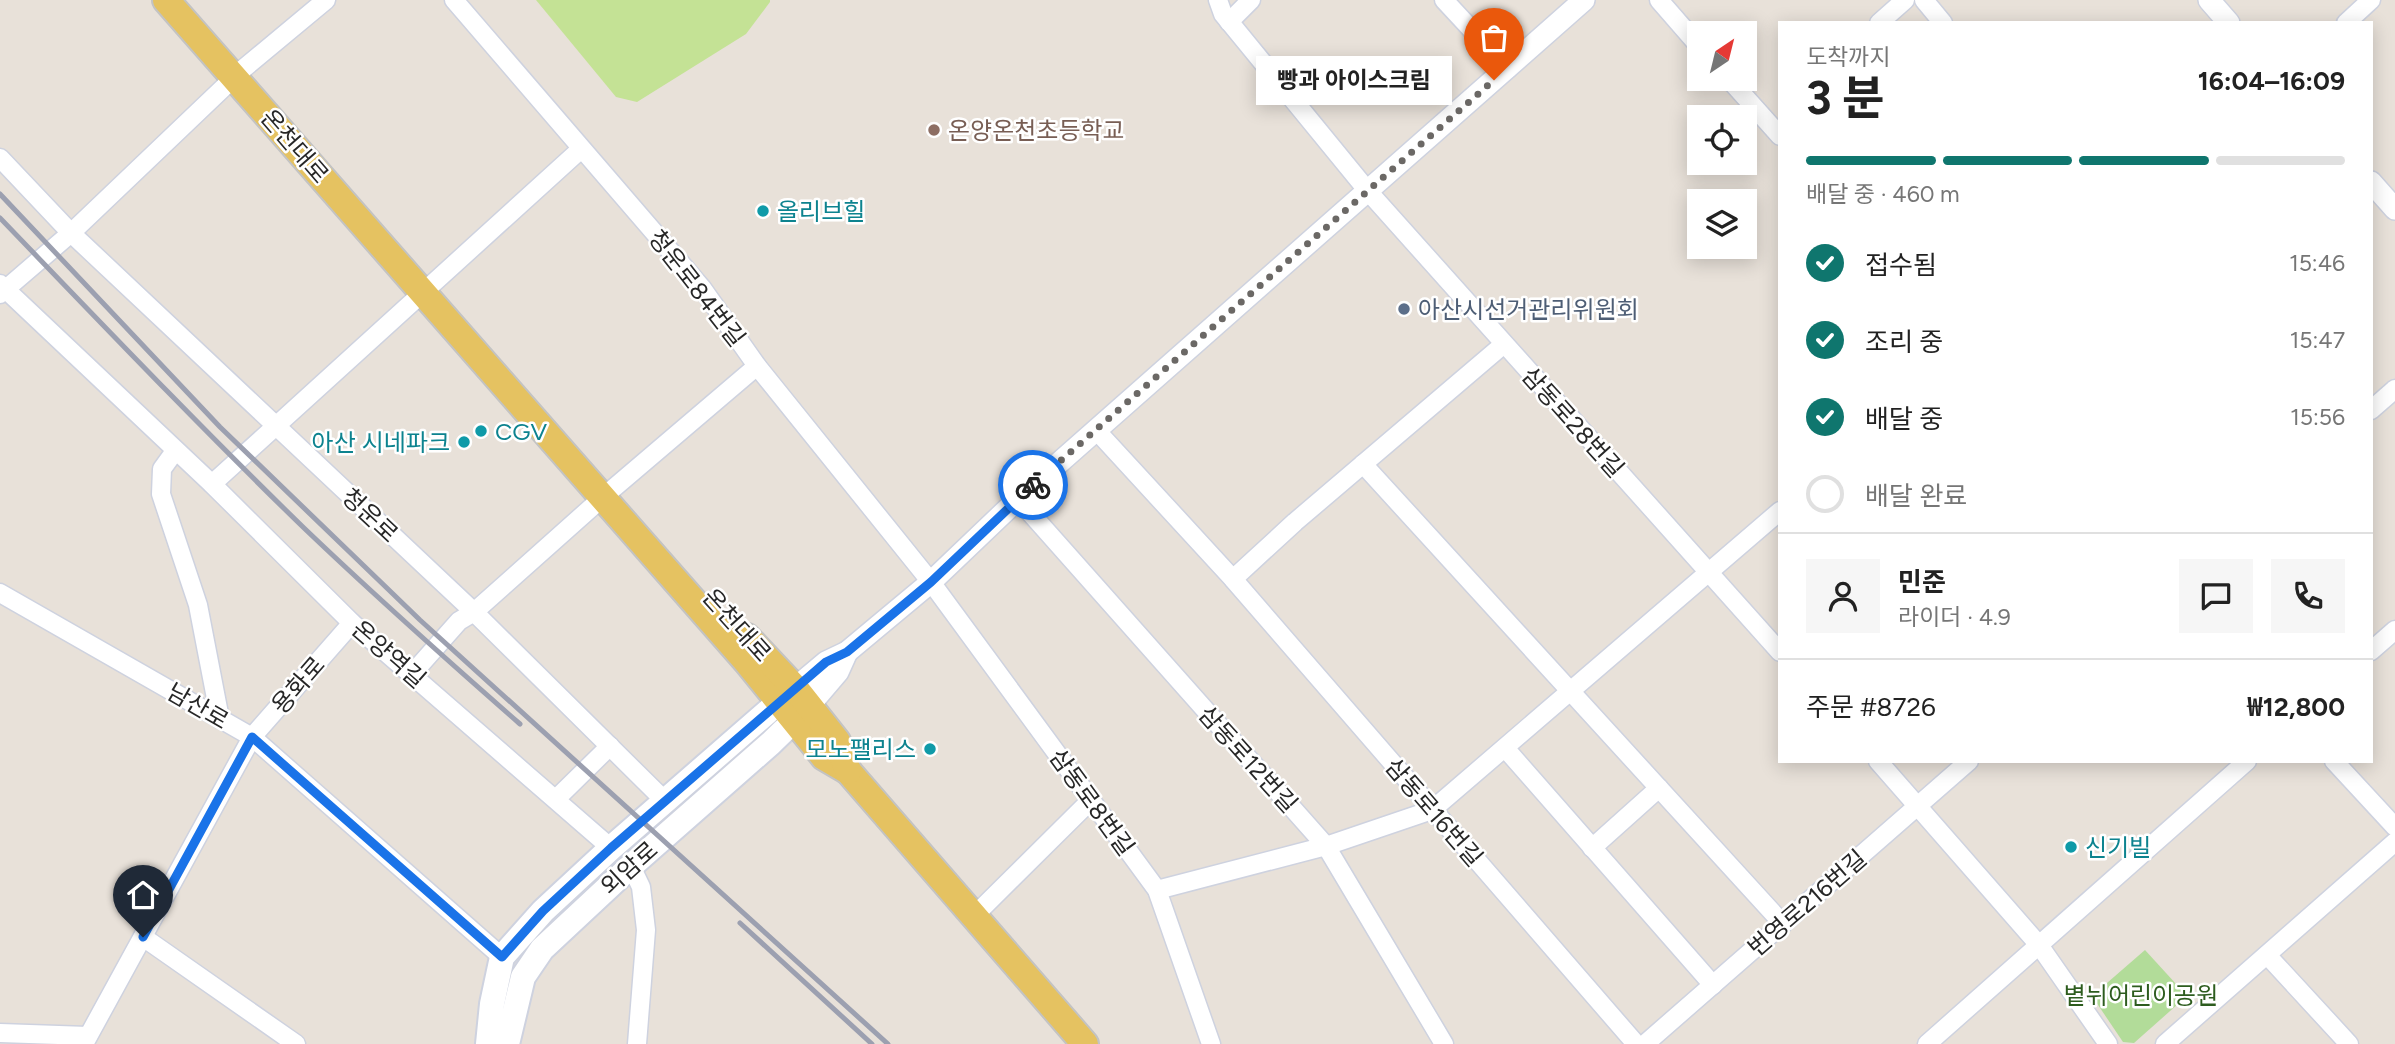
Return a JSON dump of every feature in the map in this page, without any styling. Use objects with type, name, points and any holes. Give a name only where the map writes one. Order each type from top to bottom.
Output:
[{"type":"main road","name":"온천대로","points":[[166,0],[239,73]]},
{"type":"main road","name":"온천대로","points":[[182,0],[239,73],[794,704],[837,741],[848,771],[1085,1044]]},
{"type":"main road","name":"외암로","points":[[488,1044],[492,1004],[502,957],[543,911],[665,802],[794,704]]},
{"type":"main road","name":"외암로","points":[[508,1044],[523,977],[542,948],[631,866],[794,704]]},
{"type":"street","points":[[2,289],[71,233],[239,73],[326,0]]},
{"type":"street","name":"청운로84번길","points":[[454,0],[702,288],[757,366],[931,582]]},
{"type":"street","name":"삼동로28번길","points":[[1218,0],[1229,22],[1367,190],[1778,650]]},
{"type":"street","points":[[1229,22],[1251,0]]},
{"type":"street","points":[[1444,0],[1508,69]]},
{"type":"street","points":[[794,704],[838,672],[847,652],[931,582],[1018,499],[1584,0]]},
{"type":"street","points":[[1659,0],[1687,32]]},
{"type":"street","points":[[1881,21],[1905,0]]},
{"type":"street","points":[[1924,0],[1942,21]]},
{"type":"street","points":[[2209,0],[2227,21]]},
{"type":"street","points":[[2348,21],[2371,0]]},
{"type":"street","points":[[1743,91],[1773,117]]},
{"type":"street","points":[[212,484],[581,149]]},
{"type":"street","points":[[0,158],[71,233]]},
{"type":"street","points":[[2373,184],[2395,209]]},
{"type":"street","name":"청운로","points":[[71,233],[474,612],[665,802]]},
{"type":"street","name":"온양역길","points":[[2,289],[212,484],[352,623],[611,848]]},
{"type":"street","points":[[1233,579],[1504,344]]},
{"type":"street","points":[[412,674],[459,621],[474,612],[608,492],[757,366]]},
{"type":"street","points":[[2373,408],[2395,389]]},
{"type":"street","name":"삼동로16번길","points":[[1096,430],[1233,579],[1636,1044]]},
{"type":"street","points":[[175,452],[162,469],[161,494],[198,605],[220,719]]},
{"type":"street","points":[[1363,464],[1783,924]]},
{"type":"street","name":"삼동로12번길","points":[[1018,499],[1326,846],[1444,1044]]},
{"type":"street","points":[[1157,890],[1326,846],[1432,810],[1778,514]]},
{"type":"street","name":"삼동로8번길","points":[[931,582],[1157,890],[1211,1044]]},
{"type":"street","name":"남산로","points":[[0,593],[252,737],[502,957]]},
{"type":"street","name":"용화로","points":[[86,1040],[252,737],[352,623]]},
{"type":"street","points":[[2373,649],[2395,630]]},
{"type":"street","points":[[556,799],[610,747]]},
{"type":"street","points":[[1505,748],[1713,985]]},
{"type":"street","points":[[1880,763],[2039,945],[2108,1044]]},
{"type":"street","name":"번영로216번길","points":[[1645,1044],[1967,763]]},
{"type":"street","points":[[1927,1044],[2245,763]]},
{"type":"street","points":[[2336,763],[2395,827]]},
{"type":"street","points":[[1592,848],[1659,788]]},
{"type":"street","points":[[973,917],[1090,801]]},
{"type":"street","points":[[2165,1044],[2395,842]]},
{"type":"street","points":[[631,866],[641,887],[646,930],[637,1044]]},
{"type":"street","points":[[143,937],[296,1044]]},
{"type":"street","points":[[2267,955],[2349,1044]]},
{"type":"street","points":[[0,1033],[86,1040]]},
{"type":"green space","points":[[536,0],[770,2],[746,34],[637,102],[616,97]]},
{"type":"green space","name":"볕뉘어린이공원","points":[[2145,950],[2187,996],[2134,1043],[2123,1042],[2092,996]]},
{"type":"railway","points":[[0,194],[220,427],[420,620],[888,1044]]},
{"type":"railway","points":[[0,218],[188,413],[304,528],[520,724]]},
{"type":"railway","points":[[740,923],[872,1044]]},
{"type":"way so far","points":[[1033,485],[1494,80]]},
{"type":"place","name":"빵과 아이스크림","points":[[1494,80]]},
{"type":"place","name":"온양온천초등학교","points":[[934,130]]},
{"type":"place","name":"올리브힐","points":[[763,211]]},
{"type":"place","name":"아산시선거관리위원회","points":[[1404,309]]},
{"type":"place","name":"CGV","points":[[481,431]]},
{"type":"place","name":"아산 시네파크","points":[[464,442]]},
{"type":"place","name":"모노팰리스","points":[[930,749]]},
{"type":"place","name":"신기빌","points":[[2071,847]]},
{"type":"route","points":[[143,937],[252,737],[502,957],[543,911],[611,848],[826,662],[847,652],[931,582],[1033,485]]}]
